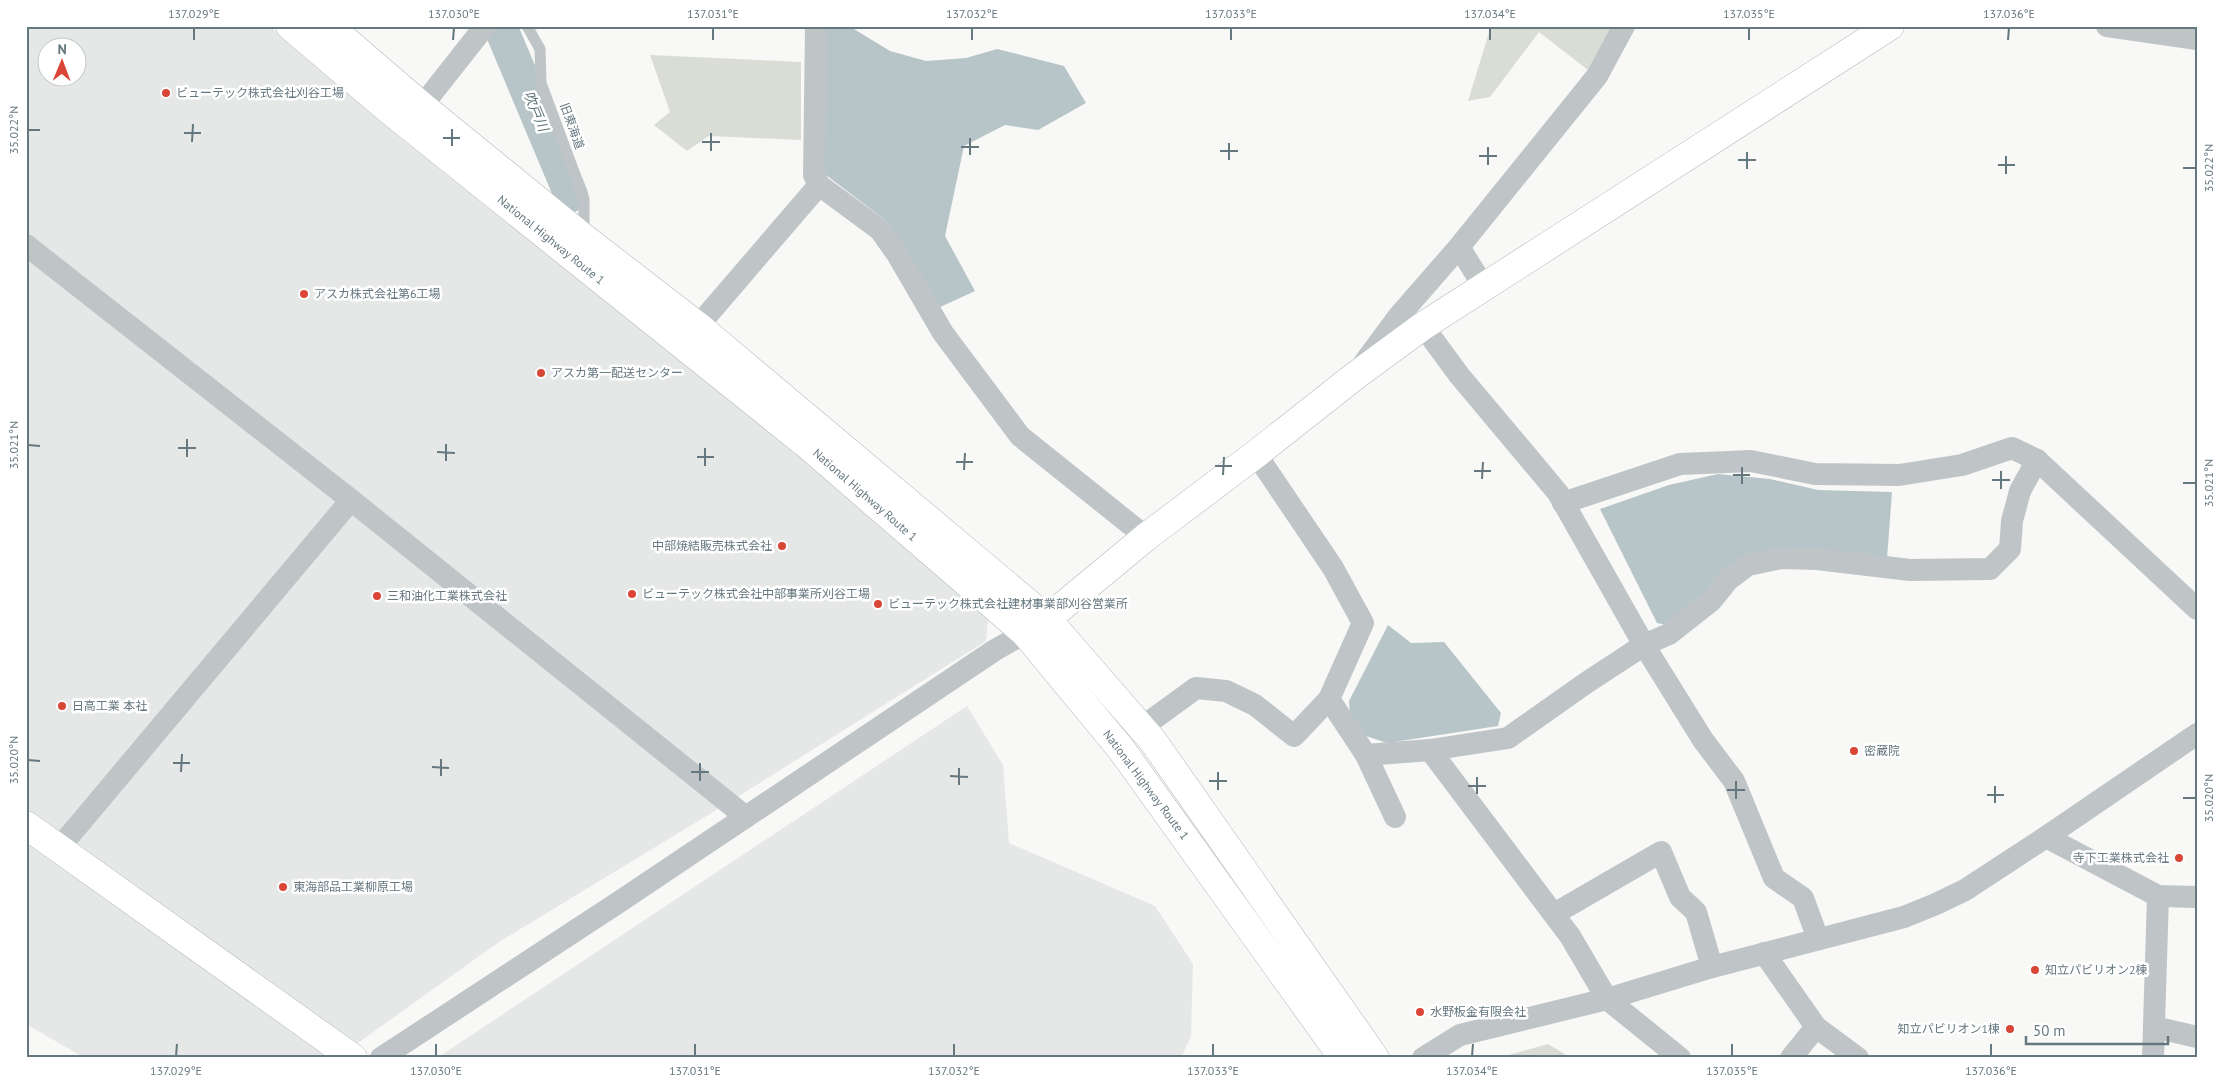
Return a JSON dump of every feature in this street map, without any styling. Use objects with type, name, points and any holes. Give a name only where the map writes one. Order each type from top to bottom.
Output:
[{"type":"main road","name":"National Highway Route 1","points":[[290,26],[388,109],[1036,626],[1121,749],[1343,1058]]},
{"type":"main road","name":"National Highway Route 1","points":[[329,26],[422,106],[584,238],[698,326],[1036,626],[1141,728],[1153,741],[1375,1058]]},
{"type":"main road","points":[[1036,626],[1146,537],[1423,326],[1890,26]]},
{"type":"main road","points":[[26,825],[60,847],[353,1058]]},
{"type":"street","points":[[422,106],[485,26]]},
{"type":"street","points":[[816,26],[814,174],[819,185],[880,230],[897,254],[943,333],[1020,436],[1146,537]]},
{"type":"street","points":[[1355,376],[1398,317],[1459,247],[1597,76],[1624,26]]},
{"type":"street","points":[[2107,26],[2197,39]]},
{"type":"street","points":[[698,326],[819,185]]},
{"type":"street","points":[[26,245],[351,500],[746,817]]},
{"type":"street","points":[[1459,247],[1484,287]]},
{"type":"street","points":[[1423,326],[1459,375],[1558,494],[1644,645],[1703,740],[1734,781],[1774,878],[1803,898],[1818,939]]},
{"type":"street","points":[[1563,503],[1680,464],[1751,461],[1815,474],[1899,475],[1962,465],[2012,448],[2037,460],[2197,609]]},
{"type":"street","points":[[1141,728],[1196,688],[1226,691],[1255,705],[1294,736],[1329,699],[1363,623],[1333,568],[1256,454]]},
{"type":"street","points":[[1366,755],[1430,750],[1508,738],[1644,645],[1670,634],[1711,601],[1728,580],[1748,565],[1782,558],[1817,559],[1910,570],[1990,569],[2010,549],[2012,521],[2020,492],[2037,460]]},
{"type":"street","points":[[60,847],[351,500]]},
{"type":"street","points":[[381,1058],[620,902],[995,650],[1036,626]]},
{"type":"street","points":[[1329,699],[1366,755],[1395,817]]},
{"type":"street","points":[[1422,1058],[1460,1035],[1607,999],[1712,967],[1904,917],[1936,904],[1965,890],[2197,734]]},
{"type":"street","points":[[1430,750],[1570,936],[1607,999],[1680,1058]]},
{"type":"street","points":[[2046,837],[2158,896],[2197,897]]},
{"type":"street","points":[[1554,914],[1662,852],[1680,897],[1696,912],[1712,967]]},
{"type":"street","points":[[2152,1058],[2158,896]]},
{"type":"street","points":[[1764,953],[1816,1027],[1858,1058]]},
{"type":"street","points":[[1790,1058],[1816,1027]]},
{"type":"street","points":[[2154,1027],[2197,1037]]},
{"type":"lane","name":"旧東海道","points":[[527,26],[540,49],[541,83],[584,199],[584,238]]},
{"type":"shaded area","points":[[26,26],[269,26],[792,447],[988,620],[986,641],[723,806],[499,942],[337,1058],[85,1058],[26,1024]]},
{"type":"shaded area","points":[[824,26],[849,26],[890,51],[926,61],[966,58],[997,49],[1064,66],[1086,103],[1038,130],[1005,125],[964,146],[945,236],[975,291],[936,309],[885,220],[822,172]]},
{"type":"shaded area","points":[[1491,26],[1621,26],[1588,70],[1539,32],[1490,97],[1468,101]]},
{"type":"shaded area","points":[[650,55],[801,62],[801,140],[709,136],[687,151],[654,125],[670,112]]},
{"type":"shaded area","points":[[1718,474],[1770,479],[1818,490],[1892,492],[1887,559],[1784,549],[1681,628],[1657,623],[1600,509],[1669,485]]},
{"type":"shaded area","points":[[1388,625],[1411,643],[1444,642],[1501,713],[1498,726],[1387,743],[1366,736],[1350,715],[1349,701]]},
{"type":"shaded area","points":[[967,706],[1003,765],[1009,843],[1155,906],[1193,964],[1191,1036],[1181,1058],[437,1058]]},
{"type":"shaded area","points":[[1548,1044],[1571,1058],[1498,1058]]},
{"type":"waterway","name":"吹戸川","points":[[500,26],[571,195]]},
{"type":"place","name":"ビューテック株式会社刈谷工場","points":[[166,93]]},
{"type":"place","name":"アスカ株式会社第6工場","points":[[304,294]]},
{"type":"place","name":"アスカ第一配送センター","points":[[541,373]]},
{"type":"place","name":"中部焼結販売株式会社","points":[[782,546]]},
{"type":"place","name":"ビューテック株式会社中部事業所刈谷工場","points":[[632,594]]},
{"type":"place","name":"三和油化工業株式会社","points":[[377,596]]},
{"type":"place","name":"ビューテック株式会社建材事業部刈谷営業所","points":[[878,604]]},
{"type":"place","name":"日高工業 本社","points":[[62,706]]},
{"type":"place","name":"密蔵院","points":[[1854,751]]},
{"type":"place","name":"寺下工業株式会社","points":[[2179,858]]},
{"type":"place","name":"東海部品工業柳原工場","points":[[283,887]]},
{"type":"place","name":"知立パビリオン2棟","points":[[2035,970]]},
{"type":"place","name":"水野板金有限会社","points":[[1420,1012]]},
{"type":"place","name":"知立パビリオン1棟","points":[[2010,1029]]}]
